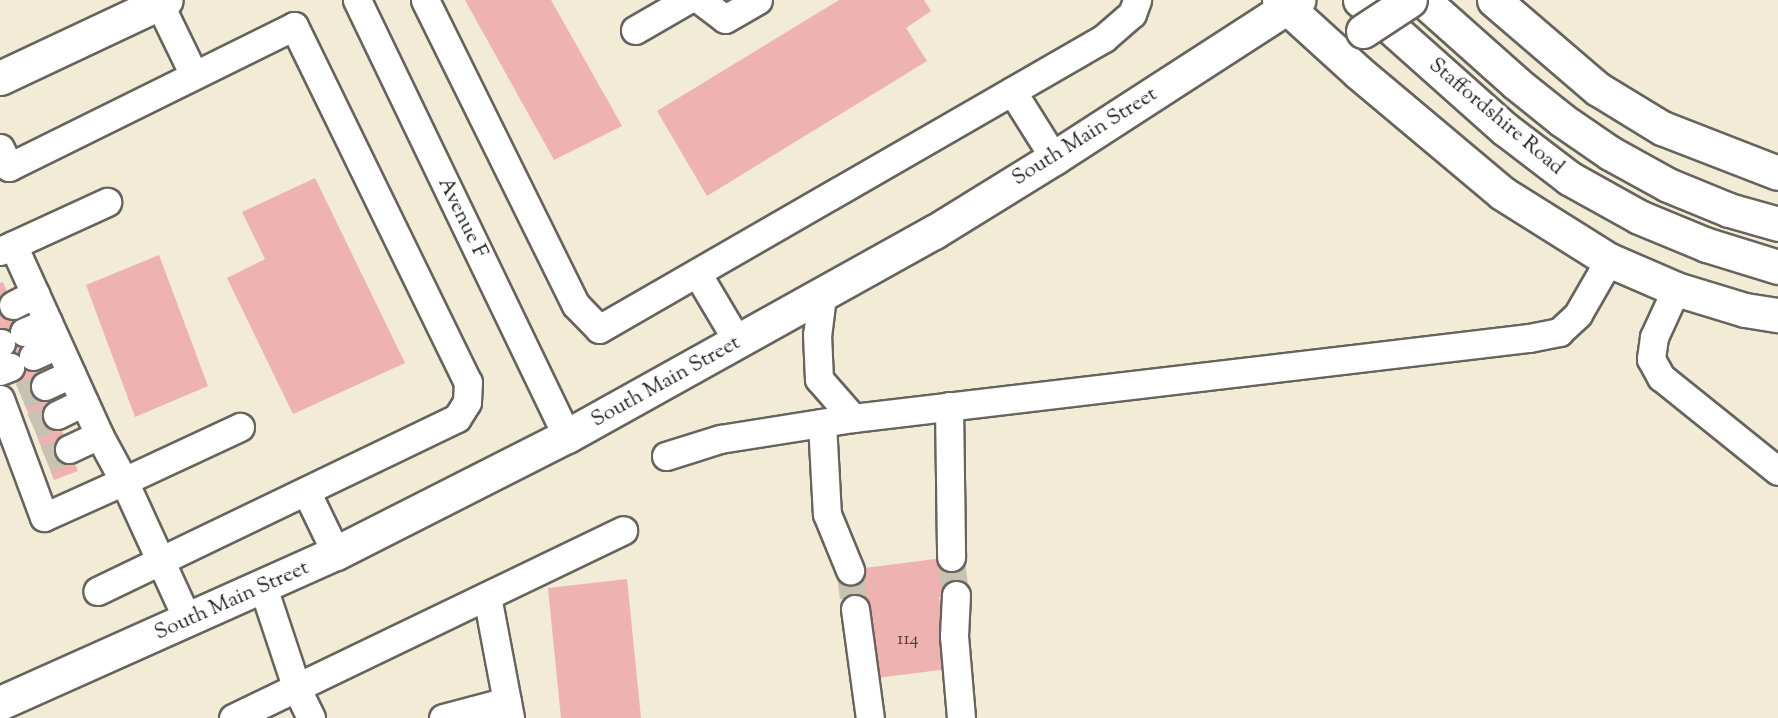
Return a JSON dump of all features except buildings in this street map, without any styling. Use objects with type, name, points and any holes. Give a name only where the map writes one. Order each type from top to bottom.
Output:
[{"type":"main road","points":[[1358,72],[1362,16],[1410,0]]},
{"type":"main road","name":"Staffordshire Road","points":[[1423,0],[1534,98],[1610,153],[1668,184],[1729,210],[1778,225]]},
{"type":"main road","points":[[1494,0],[1598,89],[1662,128],[1778,173]]},
{"type":"main road","points":[[0,78],[163,2]]},
{"type":"main road","name":"South Main Street","points":[[0,703],[336,554],[567,436],[822,296],[933,232],[1054,158],[1288,2]]},
{"type":"main road","points":[[1288,2],[1358,72],[1502,193],[1609,260],[1676,289],[1745,310],[1778,315]]},
{"type":"main road","name":"Staffordshire Road","points":[[1362,16],[1569,178],[1639,217],[1707,245],[1778,267]]},
{"type":"street","name":"Avenue F","points":[[357,0],[567,436]]},
{"type":"street","points":[[425,0],[576,305],[599,329],[1104,38],[1132,14],[1137,0]]},
{"type":"street","points":[[700,0],[725,19],[758,0]]},
{"type":"street","points":[[163,2],[194,75]]},
{"type":"street","points":[[635,30],[669,4]]},
{"type":"street","points":[[0,148],[9,167],[294,26],[468,382],[467,402],[457,418],[98,591]]},
{"type":"street","points":[[1012,91],[1054,158]]},
{"type":"street","points":[[107,202],[7,248],[24,299],[22,347],[71,374],[99,435],[124,481],[188,621]]},
{"type":"street","points":[[666,456],[720,439],[853,418],[1559,332],[1578,314],[1609,260]]},
{"type":"street","points":[[697,273],[738,342]]},
{"type":"street","points":[[1676,289],[1654,337],[1652,359],[1661,377],[1778,471]]},
{"type":"street","points":[[822,296],[817,334],[819,379],[853,418]]},
{"type":"street","points":[[71,374],[17,396],[35,425],[47,458],[44,517],[240,427]]},
{"type":"street","points":[[35,425],[84,402]]},
{"type":"street","points":[[949,406],[951,557]]},
{"type":"street","points":[[822,423],[827,513],[850,570]]},
{"type":"street","points":[[47,458],[99,435]]},
{"type":"street","points":[[306,491],[336,554]]},
{"type":"street","points":[[233,718],[623,530]]},
{"type":"street","points":[[263,587],[297,689],[311,718]]},
{"type":"street","points":[[956,595],[954,636],[961,718]]},
{"type":"street","points":[[443,718],[508,710],[487,596]]},
{"type":"street","points":[[855,609],[870,718]]},
{"type":"tunnel","points":[[21,396],[45,386]]},
{"type":"tunnel","points":[[33,426],[57,415]]},
{"type":"tunnel","points":[[46,459],[69,449]]},
{"type":"tunnel","points":[[951,557],[956,595]]},
{"type":"tunnel","points":[[850,570],[855,609]]}]
